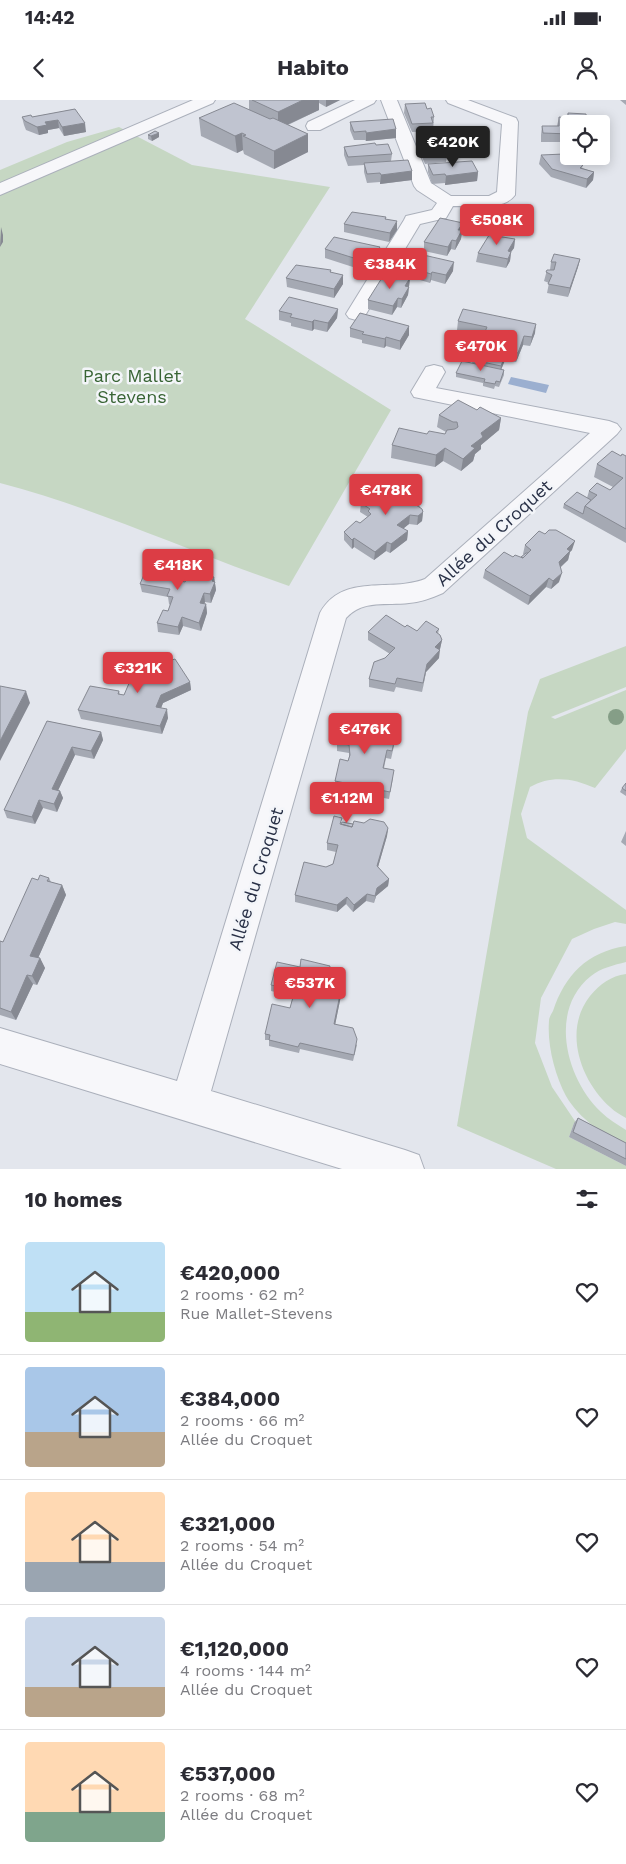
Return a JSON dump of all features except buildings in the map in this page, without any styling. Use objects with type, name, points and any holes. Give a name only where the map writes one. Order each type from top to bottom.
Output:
[{"type":"street","points":[[0,190],[207,100]]},
{"type":"street","points":[[314,126],[368,100]]},
{"type":"street","points":[[389,100],[423,186],[447,201],[491,201],[506,195],[510,122],[454,100]]},
{"type":"street","points":[[356,314],[413,220],[439,214],[447,201]]},
{"type":"street","name":"Allée du Croquet","points":[[188,1103],[334,613],[345,602],[364,595],[414,594],[434,586],[609,429],[422,392],[434,372]]},
{"type":"street","points":[[0,1046],[405,1169]]},
{"type":"green space","name":"Parc Mallet Stevens","points":[[119,127],[192,165],[330,187],[245,319],[391,410],[289,586],[73,505],[0,483],[0,170],[67,142]]},
{"type":"green space","points":[[626,646],[626,687],[551,717],[555,719],[626,690],[626,749],[595,788],[579,782],[562,779],[538,783],[530,787],[521,814],[527,838],[626,910],[626,924],[615,922],[572,939],[541,998],[535,1043],[552,1087],[577,1124],[574,1123],[569,1137],[626,1166],[626,1169],[556,1169],[457,1126],[528,712],[540,679]]},
{"type":"green space","points":[[626,946],[626,962],[595,973],[578,990],[570,1007],[566,1025],[571,1063],[579,1082],[601,1112],[626,1130],[626,1149],[585,1119],[566,1096],[558,1079],[553,1060],[549,1040],[549,1020],[564,986],[579,967],[600,954]]},
{"type":"green space","points":[[626,974],[626,1118],[610,1107],[590,1083],[583,1069],[577,1039],[582,1009],[590,996],[606,981]]},
{"type":"water","points":[[511,377],[549,385],[546,393],[508,384]]}]
